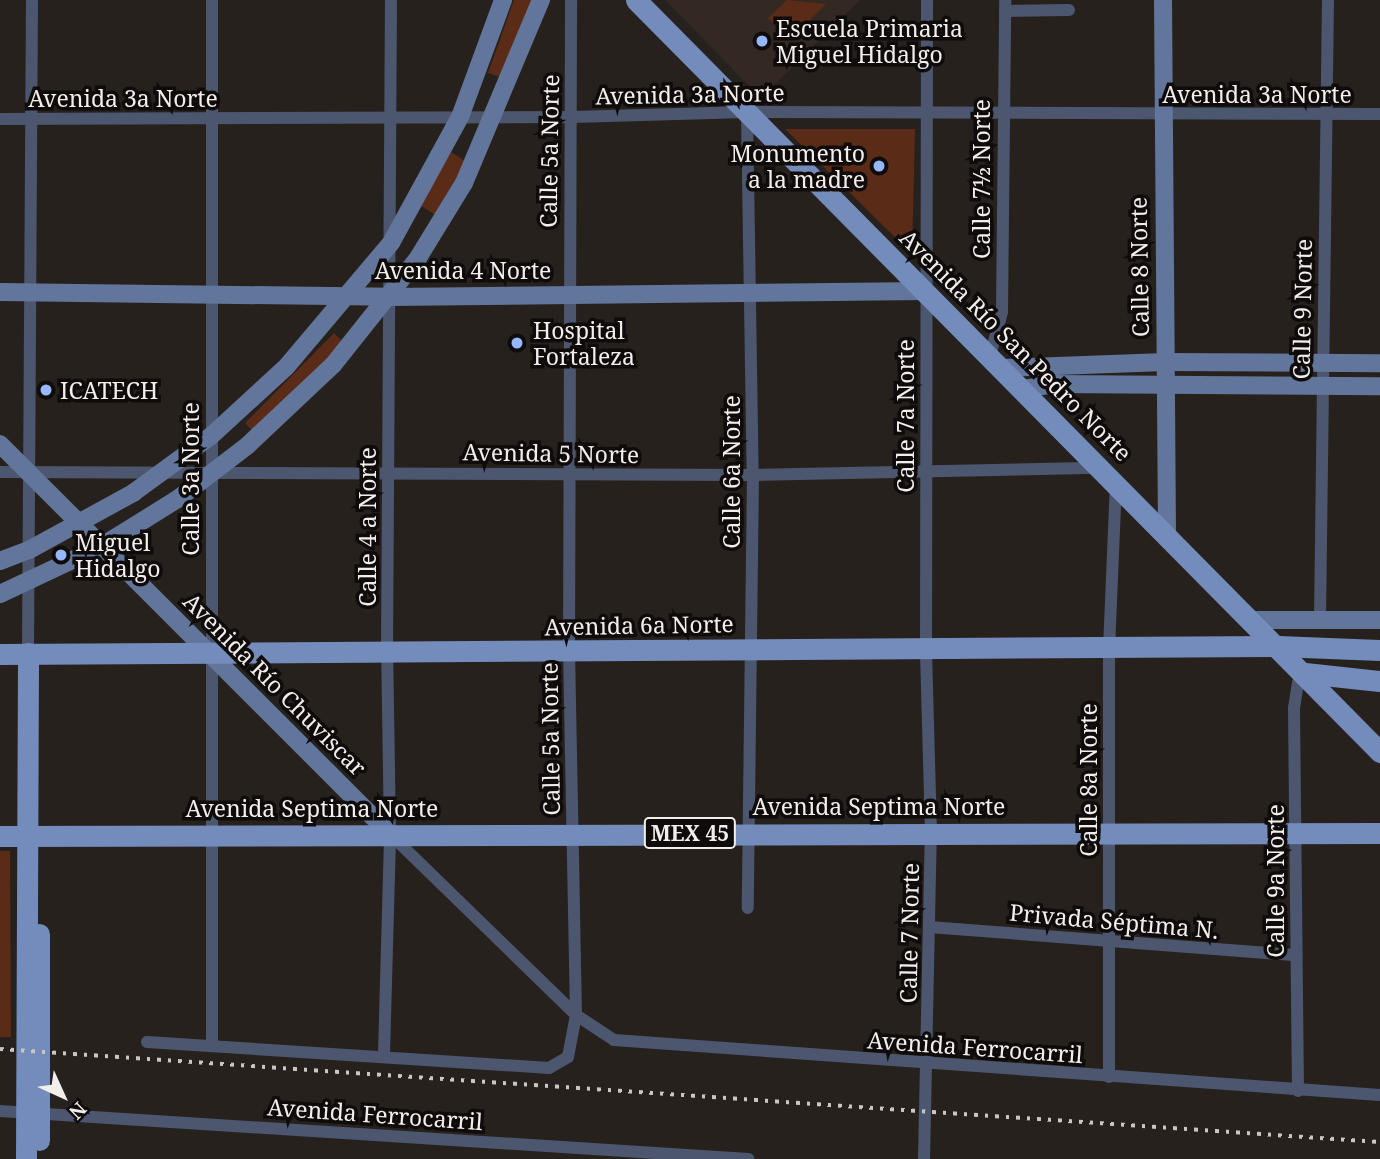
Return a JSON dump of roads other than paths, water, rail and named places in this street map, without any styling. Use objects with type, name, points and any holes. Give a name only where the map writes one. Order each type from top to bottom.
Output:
[{"type":"main road","points":[[0,561],[29,550],[80,524],[157,476],[211,436],[287,366],[351,294],[391,243],[460,117],[503,0]]},
{"type":"main road","points":[[0,594],[102,546],[211,473],[299,401],[363,333],[464,183],[495,117],[541,0]]},
{"type":"main road","name":"Avenida Río San Pedro Norte","points":[[636,0],[1358,726],[1380,752]]},
{"type":"main road","name":"Calle 8 Norte","points":[[1163,0],[1161,115],[1167,534]]},
{"type":"main road","name":"Avenida 4 Norte","points":[[0,292],[211,291],[389,297],[925,291]]},
{"type":"main road","points":[[996,362],[1380,363]]},
{"type":"main road","points":[[1023,389],[1053,384],[1380,386]]},
{"type":"main road","name":"Avenida Río Chuviscar","points":[[0,444],[390,834]]},
{"type":"main road","points":[[1252,620],[1320,618],[1380,621]]},
{"type":"main road","name":"Avenida 6a Norte","points":[[0,654],[569,653],[1278,646],[1380,650]]},
{"type":"main road","points":[[26,1159],[31,1113],[28,653]]},
{"type":"main road","points":[[1305,673],[1380,681]]},
{"type":"main road","name":"Avenida Río San Pedro Norte","points":[[1358,726],[1380,743]]},
{"type":"main road","name":"Avenida Septima Norte","points":[[0,836],[31,832],[212,835],[1380,833]]},
{"type":"main road","points":[[31,1113],[39,1159]]},
{"type":"street","points":[[28,653],[32,0]]},
{"type":"street","name":"Calle 3a Norte","points":[[212,0],[212,1042]]},
{"type":"street","name":"Calle 4 a Norte","points":[[384,1054],[390,834],[387,652],[391,0]]},
{"type":"street","name":"Calle 5a Norte","points":[[147,1042],[212,1042],[549,1068],[568,1057],[576,1015],[569,653],[572,475],[569,295],[571,0]]},
{"type":"street","name":"Calle 7a Norte","points":[[927,0],[926,650],[931,832]]},
{"type":"street","name":"Calle 9 Norte","points":[[1320,618],[1328,0]]},
{"type":"street","points":[[1005,5],[1069,10]]},
{"type":"street","name":"Calle 7½ Norte","points":[[996,362],[1002,312],[1001,116],[1005,5]]},
{"type":"street","name":"Avenida 3a Norte","points":[[0,119],[572,117],[747,112],[927,116],[1380,114]]},
{"type":"street","name":"Calle 6a Norte","points":[[747,112],[753,475],[748,908]]},
{"type":"street","name":"Avenida 5 Norte","points":[[0,472],[157,476],[388,471],[753,475],[1101,468]]},
{"type":"street","name":"Calle 8a Norte","points":[[1109,1077],[1109,649],[1116,483]]},
{"type":"street","name":"Calle 9a Norte","points":[[1298,1091],[1294,708],[1305,673]]},
{"type":"street","name":"Calle 7 Norte","points":[[924,1159],[931,832]]},
{"type":"street","name":"Avenida Río Chuviscar","points":[[390,834],[576,1015]]},
{"type":"street","name":"Privada Séptima N.","points":[[929,927],[1296,956]]},
{"type":"street","name":"Avenida Ferrocarril","points":[[576,1015],[604,1036],[626,1042],[928,1066],[1380,1095]]},
{"type":"street","name":"Avenida Ferrocarril","points":[[0,1111],[572,1153],[748,1159]]},
{"type":"railway","points":[[0,1049],[1380,1142]]},
{"type":"place","name":"Escuela Primaria Miguel Hidalgo","points":[[762,41]]},
{"type":"place","name":"Monumento a la madre","points":[[879,166]]},
{"type":"place","name":"Hospital Fortaleza","points":[[517,343]]},
{"type":"place","name":"ICATECH","points":[[46,390]]},
{"type":"place","name":"Miguel Hidalgo","points":[[61,555]]}]
